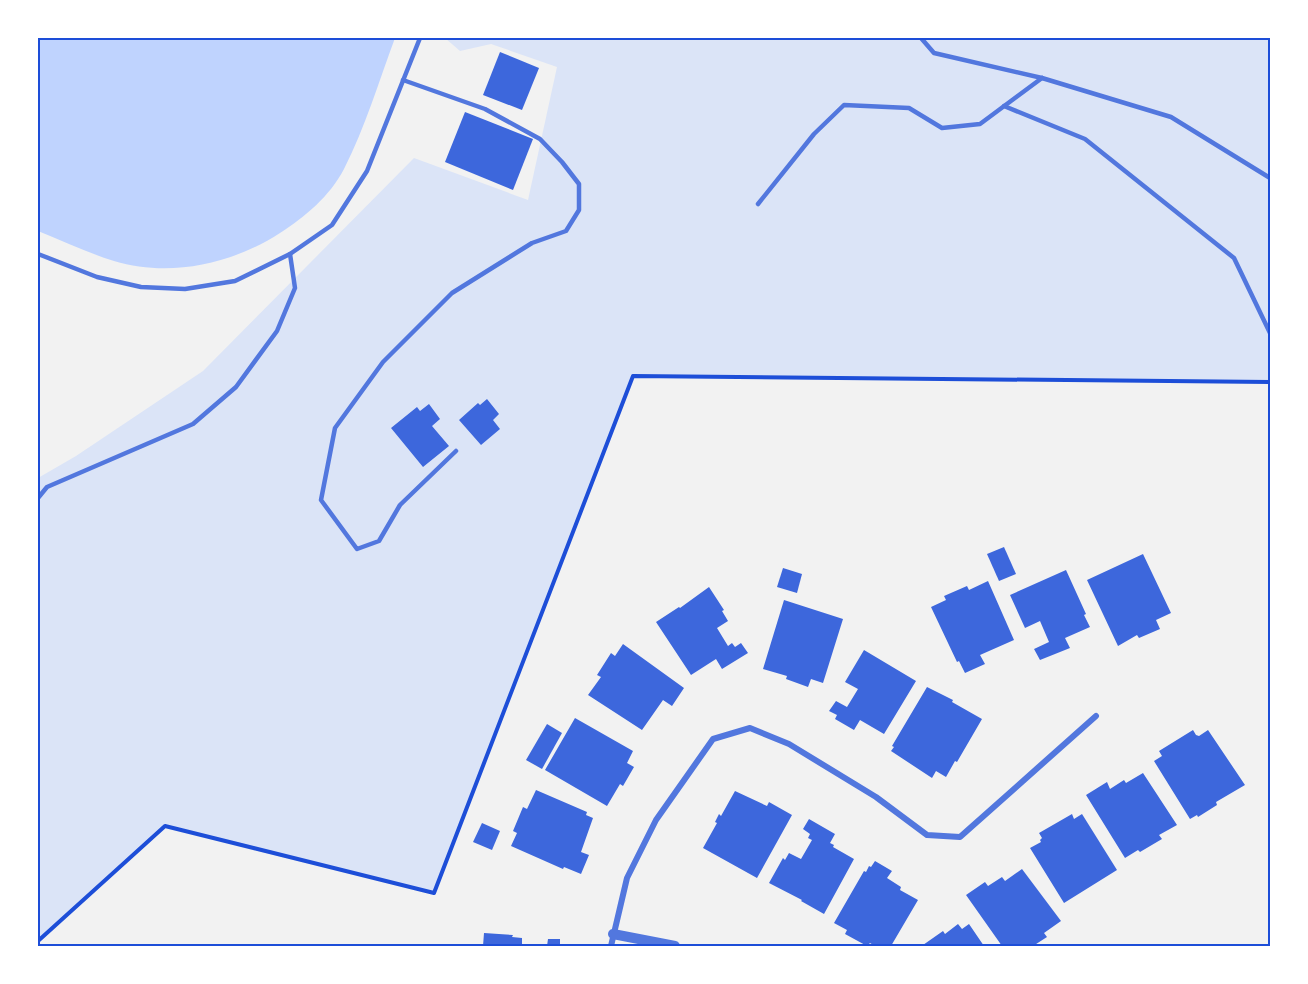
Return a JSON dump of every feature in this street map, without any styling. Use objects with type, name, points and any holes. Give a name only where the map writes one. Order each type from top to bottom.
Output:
[{"type":"street","points":[[611,946],[627,878],[656,820],[713,739],[750,728],[789,744],[876,797],[927,835],[960,837],[1096,716]]},
{"type":"street","points":[[613,934],[675,946]]},
{"type":"lane","points":[[38,254],[97,277],[141,287],[185,289],[235,281],[290,254],[332,225],[367,171],[420,38]]},
{"type":"lane","points":[[921,38],[934,53],[1042,78],[1171,117],[1270,178]]},
{"type":"lane","points":[[758,204],[814,134],[844,105],[909,108],[942,128],[980,124],[1042,78]]},
{"type":"lane","points":[[403,80],[485,110],[540,139],[579,184],[579,210],[566,231],[532,243],[452,293],[383,362],[336,428],[321,500],[357,549],[379,541],[400,506],[456,451]]},
{"type":"lane","points":[[1004,106],[1085,138],[1234,258],[1270,333]]},
{"type":"lane","points":[[38,498],[47,487],[193,424],[237,387],[277,331],[295,288],[290,254]]},
{"type":"path","points":[[38,941],[165,826],[434,893],[633,376],[1270,382]]},
{"type":"shaded area","points":[[445,38],[1270,38],[1270,382],[633,376],[434,893],[165,826],[38,941],[38,478],[76,456],[203,371],[414,158],[528,200],[557,67],[491,44],[460,51]]},
{"type":"water","points":[[38,38],[395,38],[352,153],[332,188],[316,205],[280,233],[242,253],[200,265],[157,268],[114,261],[38,231]]},
{"type":"building","points":[[500,52],[539,68],[522,110],[483,95]]},
{"type":"building","points":[[465,112],[533,139],[513,190],[445,162]]},
{"type":"building","points":[[487,399],[499,414],[493,420],[500,429],[481,445],[459,420],[478,403],[480,405]]},
{"type":"building","points":[[429,404],[440,419],[432,426],[449,446],[423,467],[391,428],[417,407],[420,411]]},
{"type":"building","points":[[1004,547],[1016,574],[999,581],[987,554]]},
{"type":"building","points":[[1143,554],[1171,613],[1156,620],[1160,629],[1139,638],[1137,635],[1118,646],[1087,580]]},
{"type":"building","points":[[783,568],[802,574],[797,593],[777,587]]},
{"type":"building","points":[[1066,570],[1090,627],[1065,638],[1070,648],[1040,660],[1034,649],[1049,642],[1040,621],[1025,628],[1010,595]]},
{"type":"building","points":[[988,581],[1014,640],[980,655],[985,664],[965,673],[959,661],[957,662],[931,607],[946,600],[944,596],[967,586],[969,590]]},
{"type":"building","points":[[709,587],[724,610],[722,611],[728,621],[717,628],[728,646],[732,643],[735,647],[741,643],[748,653],[722,669],[716,659],[691,675],[656,622]]},
{"type":"building","points":[[784,600],[843,619],[823,683],[811,679],[808,687],[786,679],[787,676],[763,669]]},
{"type":"building","points":[[623,644],[684,688],[672,706],[663,700],[642,730],[588,695],[601,677],[597,675],[611,653],[615,656]]},
{"type":"building","points":[[864,650],[916,681],[884,734],[860,720],[854,730],[835,719],[837,715],[829,711],[836,701],[847,707],[858,689],[845,682]]},
{"type":"building","points":[[927,687],[953,700],[952,702],[982,719],[946,777],[936,771],[932,778],[891,751]]},
{"type":"building","points":[[575,718],[633,751],[627,763],[634,767],[623,786],[620,784],[607,806],[545,770]]},
{"type":"building","points":[[547,724],[562,733],[542,769],[526,760]]},
{"type":"building","points":[[1193,730],[1199,736],[1208,730],[1245,785],[1216,802],[1217,805],[1198,817],[1197,815],[1190,819],[1154,761],[1162,756],[1159,751]]},
{"type":"building","points":[[1143,773],[1177,825],[1159,835],[1162,839],[1125,858],[1086,795],[1107,782],[1110,789],[1124,780],[1126,783]]},
{"type":"building","points":[[536,790],[587,812],[586,815],[593,818],[581,852],[589,855],[581,874],[564,867],[563,869],[511,846],[517,833],[513,831],[523,807],[527,809]]},
{"type":"building","points":[[735,791],[767,806],[769,802],[792,815],[757,878],[703,848],[717,823],[715,822],[719,814],[721,816]]},
{"type":"building","points":[[1072,814],[1074,819],[1082,814],[1117,870],[1064,903],[1030,848],[1041,842],[1042,838],[1039,833]]},
{"type":"building","points":[[809,819],[835,834],[830,843],[834,845],[833,847],[854,859],[824,914],[769,883],[783,858],[785,860],[789,853],[801,859],[812,840],[808,838],[810,834],[803,829]]},
{"type":"building","points":[[482,823],[500,831],[492,850],[473,842]]},
{"type":"building","points":[[875,861],[892,871],[887,878],[901,887],[900,890],[918,900],[891,946],[875,946],[870,943],[867,946],[845,934],[847,930],[834,923],[864,871],[866,872]]},
{"type":"building","points":[[1022,869],[1061,921],[1044,933],[1047,937],[1033,946],[1002,946],[966,895],[985,882],[988,886],[1002,877],[1005,881]]},
{"type":"building","points":[[958,924],[962,929],[969,924],[984,946],[923,945],[943,931],[945,934]]},
{"type":"building","points":[[484,933],[513,935],[512,937],[522,938],[522,946],[483,946]]},
{"type":"building","points":[[548,939],[560,939],[560,946],[547,946]]}]
